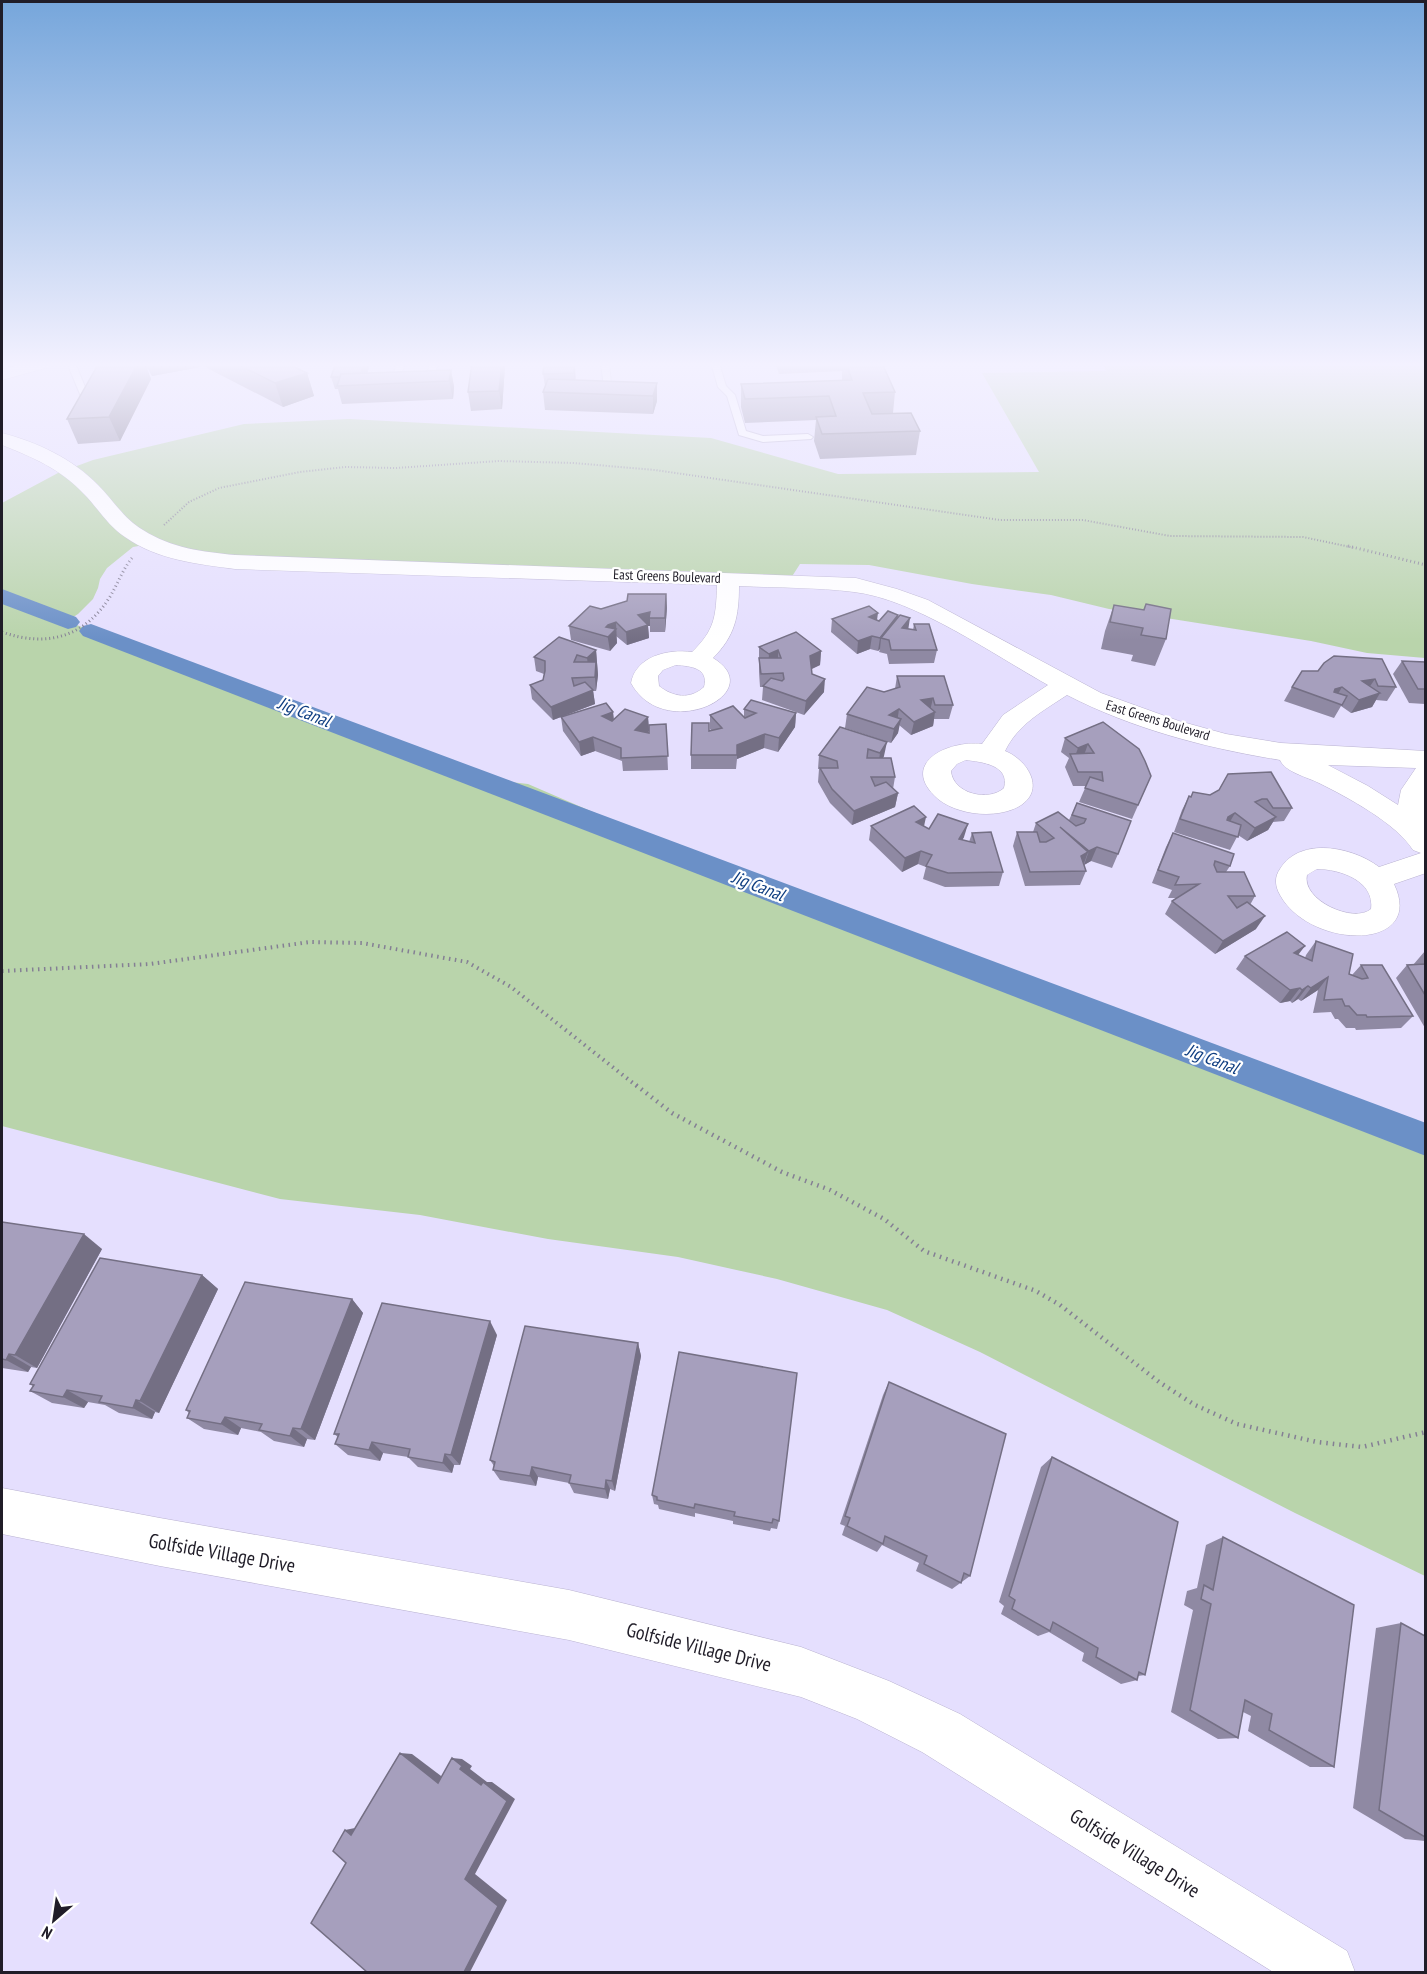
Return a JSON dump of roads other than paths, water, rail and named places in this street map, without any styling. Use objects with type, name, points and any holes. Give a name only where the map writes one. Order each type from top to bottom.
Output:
[{"type":"street","points":[[6,455],[71,471]]},
{"type":"street","name":"East Greens Boulevard","points":[[46,455],[71,471],[88,486],[122,525],[147,542],[181,554],[235,562],[827,582],[883,591],[951,618],[1066,685],[1114,708],[1149,720],[1260,748],[1307,755],[1425,760]]},
{"type":"street","points":[[697,660],[714,644],[727,622],[728,579]]},
{"type":"street","points":[[991,753],[998,736],[1010,722],[1066,685]]},
{"type":"street","name":"East Greens Boulevard","points":[[1260,748],[1310,767],[1365,795],[1389,811],[1422,847]]},
{"type":"street","points":[[1376,879],[1422,847],[1411,798],[1414,786],[1425,774]]},
{"type":"street","name":"Golfside Village Drive","points":[[2,1511],[159,1542],[569,1616],[801,1672],[871,1699],[941,1733],[1326,1972]]},
{"type":"waterway","name":"Jig Canal","points":[[2,596],[68,622]]},
{"type":"waterway","name":"Jig Canal","points":[[91,631],[1426,1140]]}]
